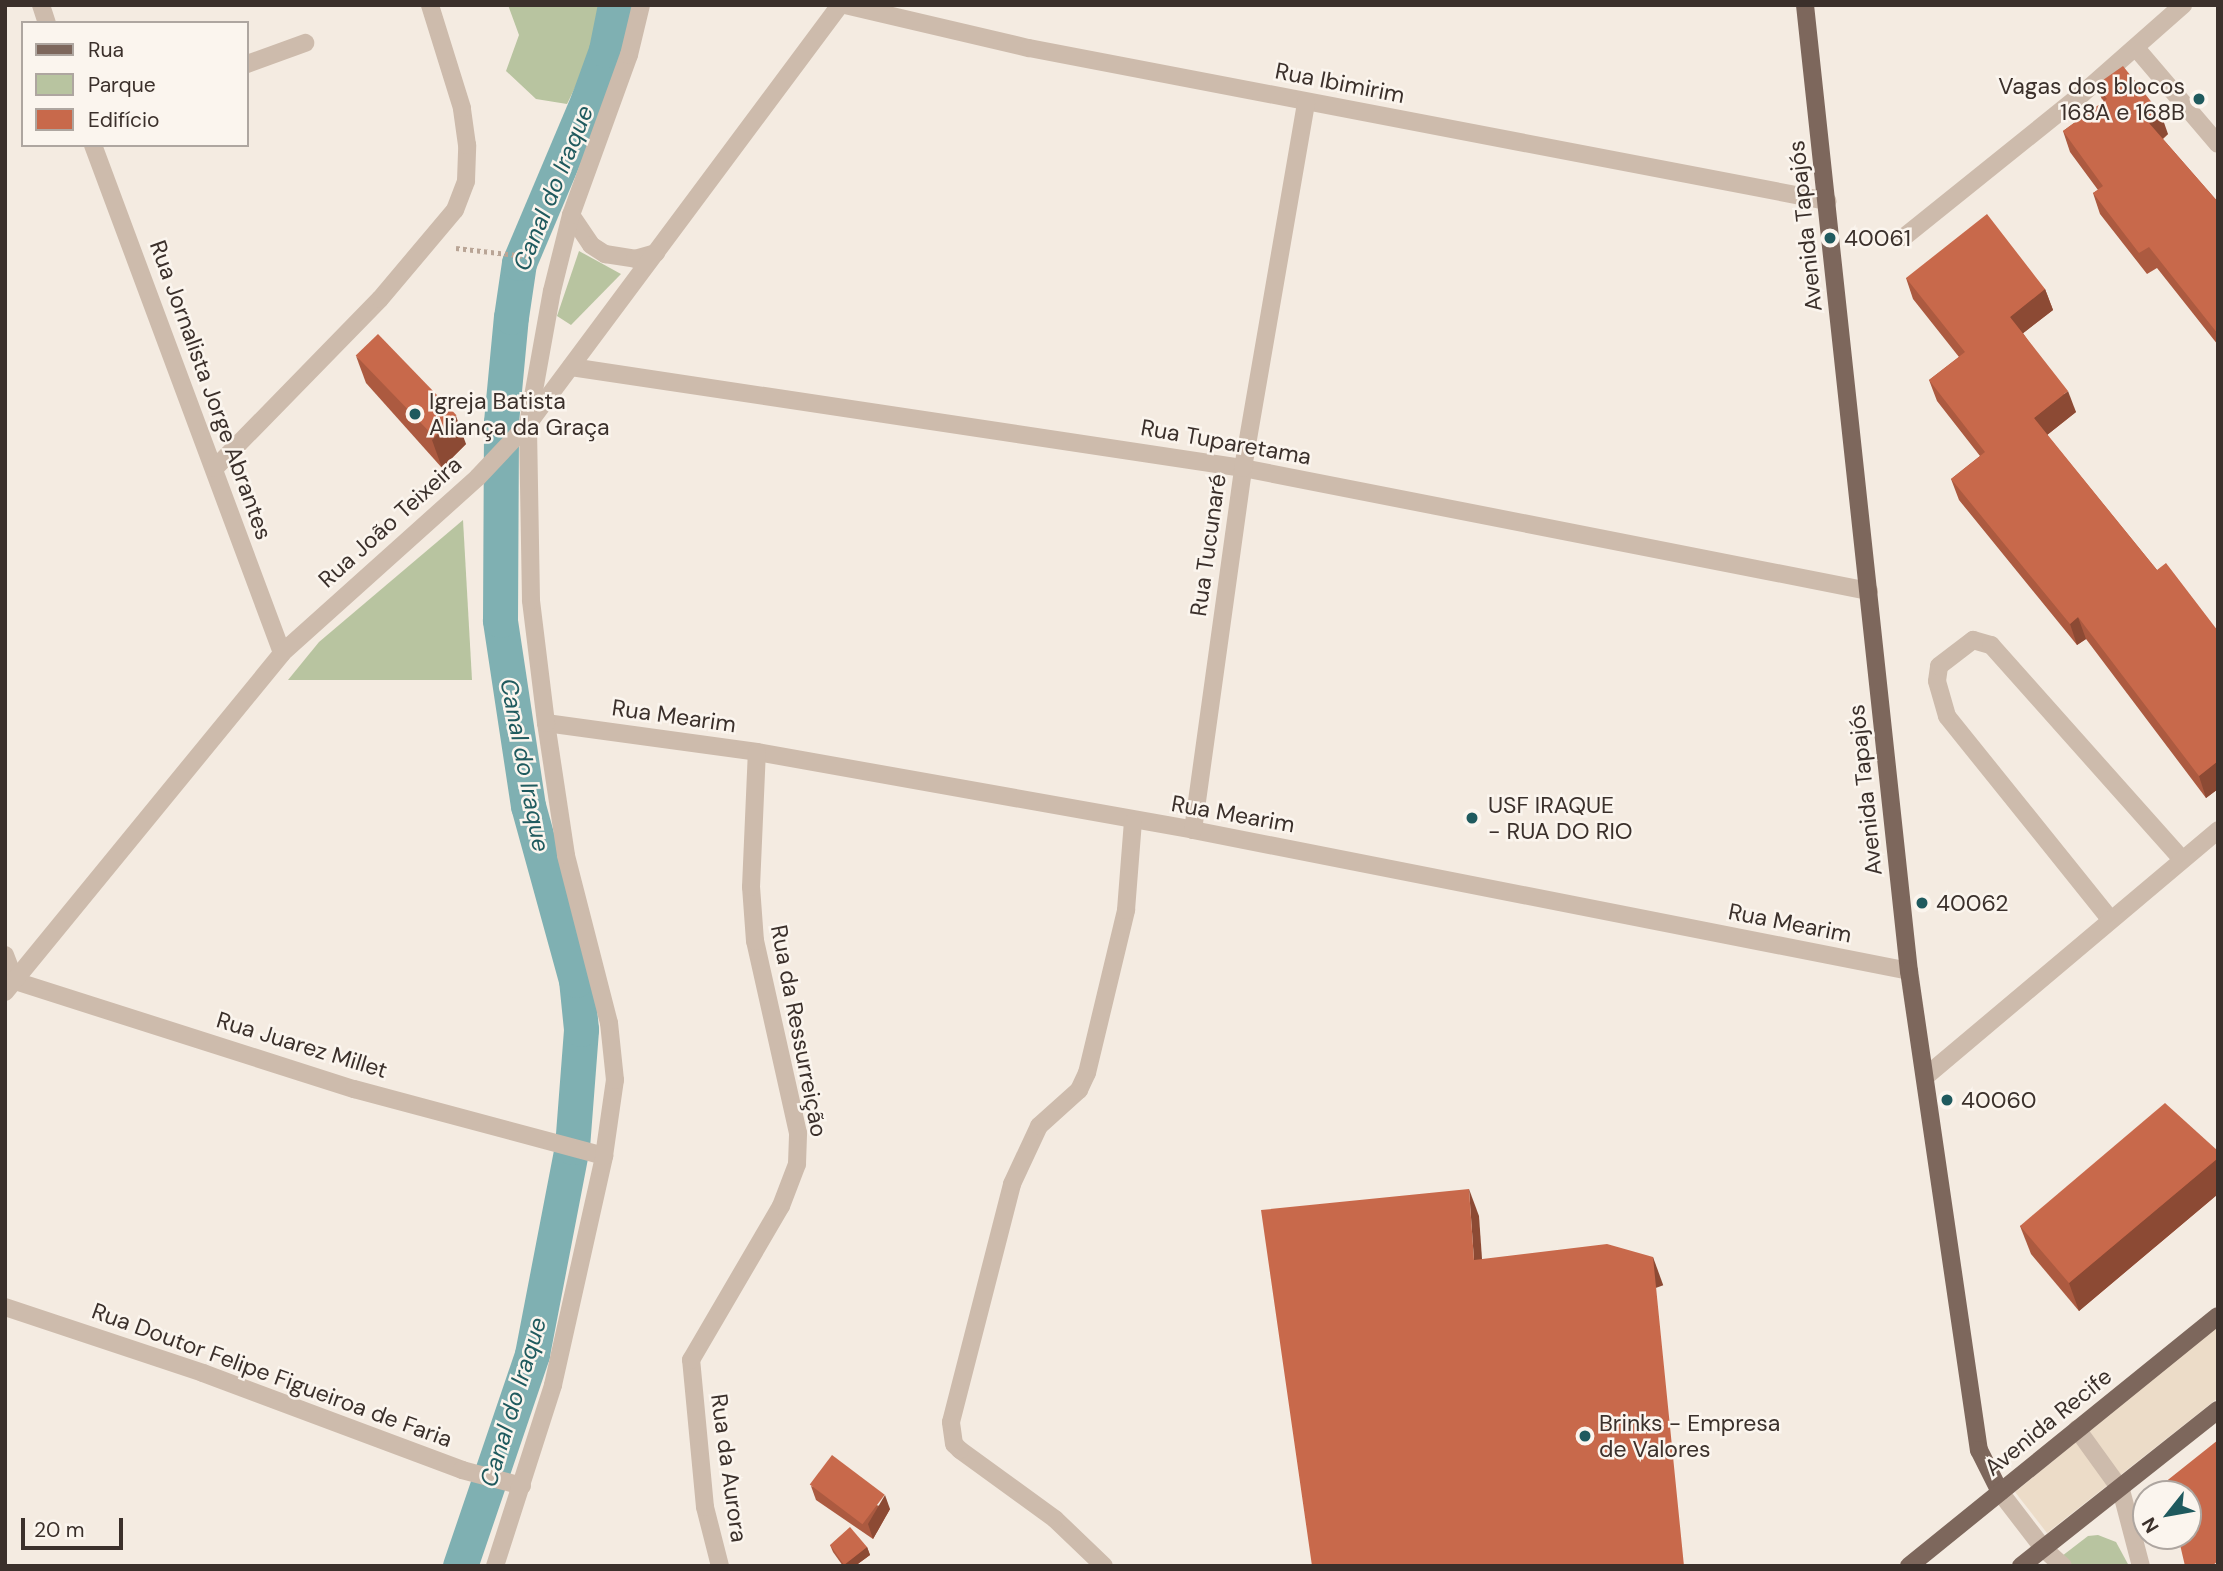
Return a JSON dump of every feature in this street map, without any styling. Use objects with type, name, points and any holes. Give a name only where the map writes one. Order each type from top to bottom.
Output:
[{"type":"main road","name":"Avenida Tapajós","points":[[1805,5],[1909,971],[1979,1450],[2000,1492]]},
{"type":"main road","name":"Avenida Recife","points":[[1909,1566],[2218,1316]]},
{"type":"main road","points":[[2021,1566],[2121,1490],[2218,1410]]},
{"type":"street","points":[[215,468],[371,308],[455,210],[466,181],[462,108],[430,5]]},
{"type":"street","points":[[495,1566],[553,1385],[597,1154],[615,1080],[609,1023],[566,855],[546,723],[531,600],[528,424],[552,291],[571,215],[629,55],[641,5]]},
{"type":"street","name":"Rua João Teixeira","points":[[10,987],[282,653],[478,477],[528,424],[840,5]]},
{"type":"street","name":"Rua Ibimirim","points":[[845,5],[1029,48],[1827,201]]},
{"type":"street","points":[[1904,237],[2136,48],[2183,5]]},
{"type":"street","points":[[248,64],[305,43]]},
{"type":"street","points":[[2136,48],[2218,144]]},
{"type":"street","name":"Rua Tucunaré","points":[[1193,830],[1243,468],[1306,102]]},
{"type":"street","name":"Rua Jornalista Jorge Abrantes","points":[[94,147],[282,653]]},
{"type":"street","points":[[571,215],[592,245],[605,254],[635,259],[656,253]]},
{"type":"street","name":"Rua Tuparetama","points":[[570,368],[1243,468],[1868,591]]},
{"type":"street","points":[[2110,919],[1947,716],[1937,681],[1938,666],[1973,640],[1992,645],[2182,859]]},
{"type":"street","name":"Rua Mearim","points":[[546,723],[757,752],[1133,822],[1193,830],[1909,971]]},
{"type":"street","name":"Rua da Ressurreição","points":[[692,1376],[697,1345],[741,1281],[781,1206],[797,1164],[796,1121],[755,941],[751,887],[757,752]]},
{"type":"street","points":[[1104,1566],[1055,1519],[960,1450],[954,1444],[951,1422],[1012,1184],[1039,1126],[1079,1090],[1087,1073],[1126,910],[1133,822]]},
{"type":"street","points":[[1925,1077],[2218,830]]},
{"type":"street","points":[[5,955],[10,987]]},
{"type":"street","name":"Rua Juarez Millet","points":[[10,987],[354,1089],[516,1129],[597,1154]]},
{"type":"street","name":"Rua Doutor Felipe Figueiroa de Faria","points":[[5,1307],[204,1373],[462,1470],[502,1478],[522,1486]]},
{"type":"street","name":"Rua da Aurora","points":[[692,1376],[705,1507],[720,1566]]},
{"type":"street","points":[[2077,1429],[2121,1490],[2141,1566]]},
{"type":"street","name":"Avenida Tapajós","points":[[2000,1492],[2043,1548],[2063,1566]]},
{"type":"path","points":[[426,245],[539,258]]},
{"type":"green space","points":[[508,5],[603,5],[596,45],[567,104],[536,99],[506,71],[519,35]]},
{"type":"green space","points":[[579,251],[621,274],[571,325],[557,316]]},
{"type":"green space","points":[[463,520],[472,680],[288,680],[319,642]]},
{"type":"green space","points":[[2098,1535],[2116,1542],[2129,1566],[2049,1566],[2088,1536]]},
{"type":"shaded area","points":[[2218,1326],[2218,1398],[2047,1533],[2015,1492]]},
{"type":"building","points":[[2123,66],[2161,114],[2149,123],[2218,202],[2218,334],[2149,247],[2139,253],[2093,193],[2103,186],[2063,131],[2107,99],[2096,85]]},
{"type":"building","points":[[1987,214],[2045,289],[2010,317],[2068,391],[2034,418],[2157,570],[2166,563],[2218,631],[2218,761],[2199,776],[2078,617],[2070,624],[1951,479],[1985,452],[1929,380],[1965,352],[1906,278]]},
{"type":"building","points":[[378,334],[456,415],[434,437],[356,356]]},
{"type":"building","points":[[2165,1103],[2218,1151],[2218,1158],[2069,1283],[2020,1226]]},
{"type":"building","points":[[1469,1189],[1474,1260],[1607,1244],[1653,1257],[1684,1566],[1312,1566],[1261,1210]]},
{"type":"building","points":[[2218,1440],[2218,1561],[2212,1566],[2185,1566],[2181,1550],[2202,1550],[2202,1480],[2168,1480]]},
{"type":"building","points":[[832,1455],[885,1495],[862,1524],[810,1485]]},
{"type":"building","points":[[850,1527],[867,1547],[844,1565],[830,1545]]},
{"type":"waterway","name":"Canal do Iraque","points":[[460,1566],[532,1354],[572,1147],[581,1029],[576,980],[528,806],[500,620],[501,422],[511,317],[519,263],[588,100],[606,50],[615,5]]},
{"type":"place","name":"Vagas dos blocos 168A e 168B","points":[[2199,99]]},
{"type":"place","name":"40061","points":[[1830,238]]},
{"type":"place","name":"Igreja Batista Aliança da Graça","points":[[415,414]]},
{"type":"place","name":"USF IRAQUE - RUA DO RIO","points":[[1472,818]]},
{"type":"place","name":"40062","points":[[1922,903]]},
{"type":"place","name":"40060","points":[[1947,1100]]},
{"type":"place","name":"Brinks - Empresa de Valores","points":[[1585,1436]]}]
